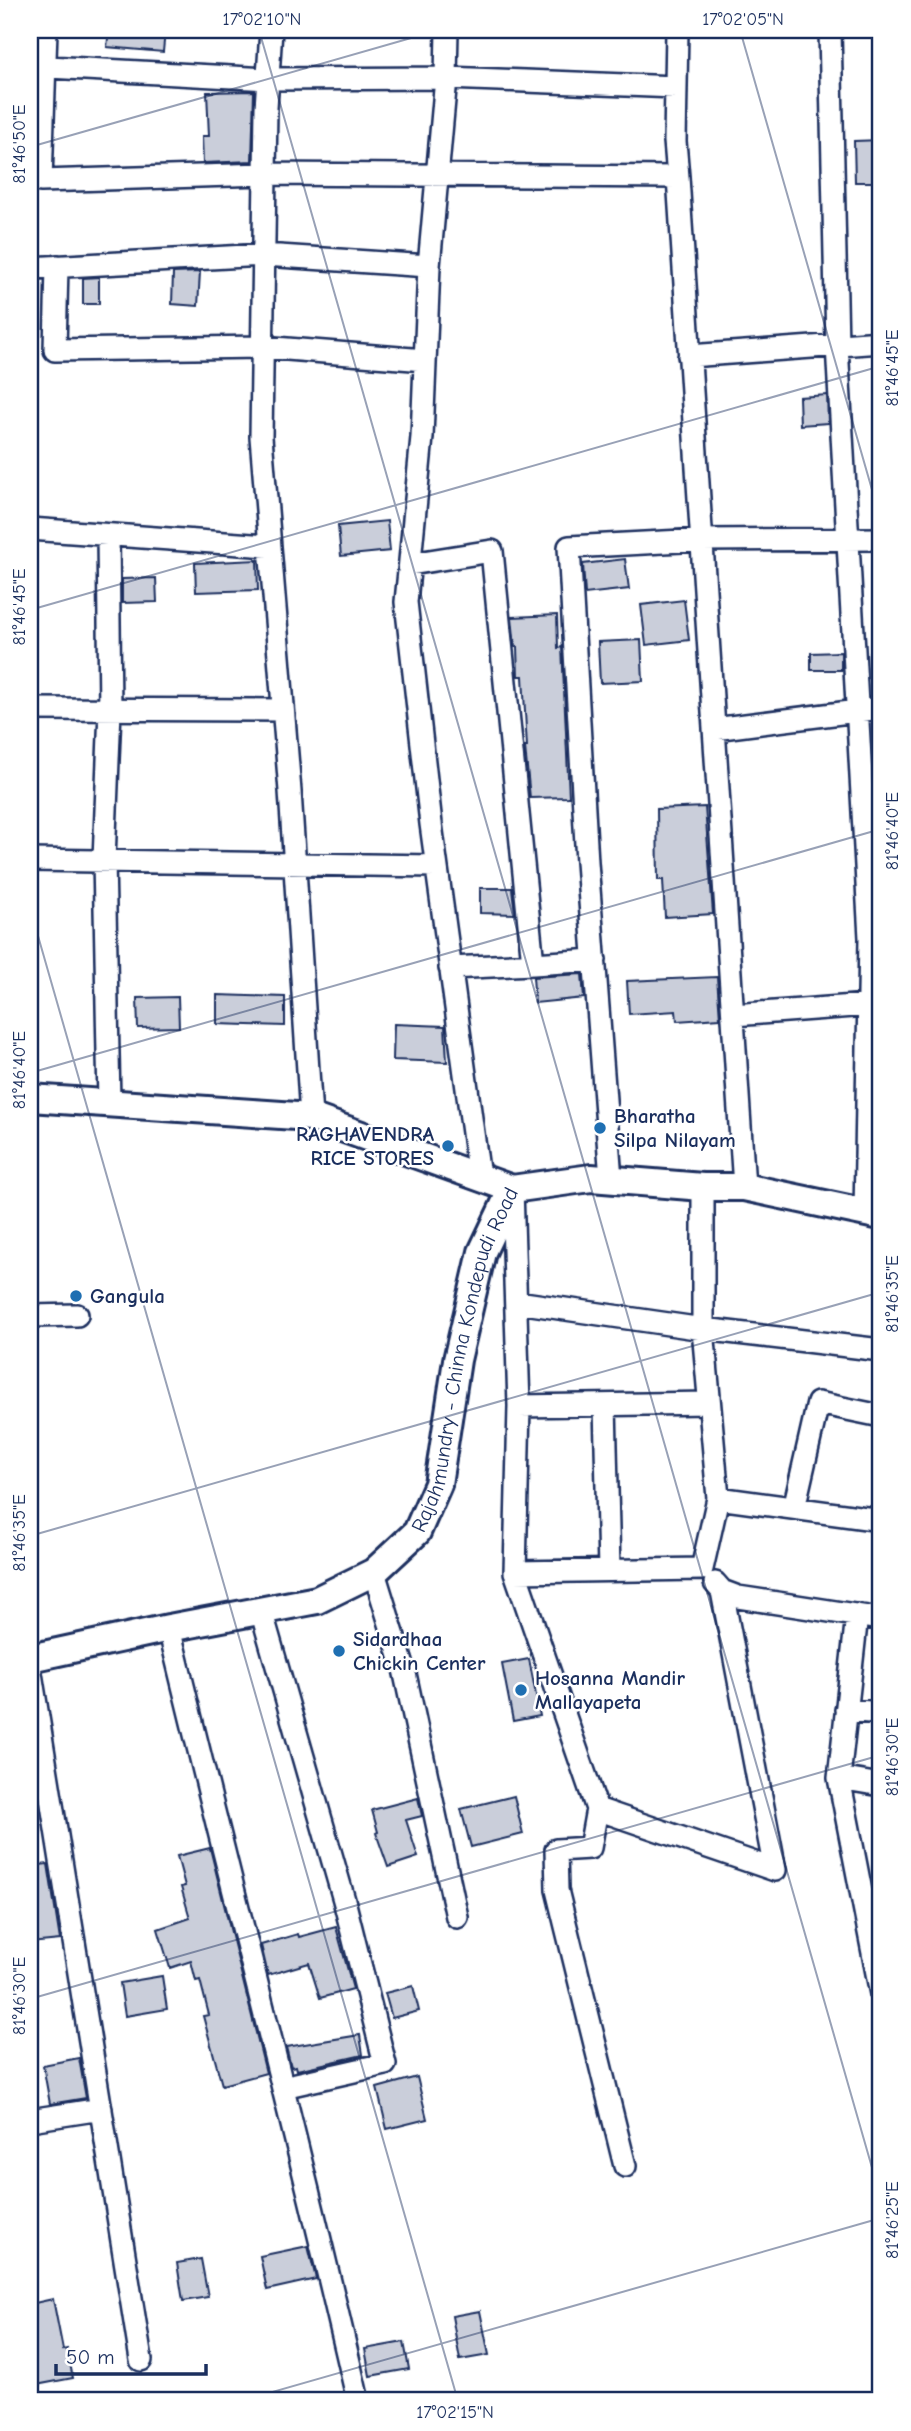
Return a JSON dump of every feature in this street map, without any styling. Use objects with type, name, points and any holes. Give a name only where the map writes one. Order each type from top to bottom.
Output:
[{"type":"main road","points":[[30,1098],[311,1117],[512,1189]]},
{"type":"main road","name":"Rajahmundry - Chinna Kondepudi Road","points":[[30,1658],[317,1600],[374,1572],[416,1532],[438,1484],[457,1360],[482,1252],[512,1189],[591,1178],[704,1187],[744,1187],[873,1214]]},
{"type":"street","points":[[46,30],[37,66],[41,181],[265,174],[678,177]]},
{"type":"street","points":[[271,30],[265,174],[261,438],[295,862],[311,1117]]},
{"type":"street","points":[[447,30],[446,78],[429,266],[422,437],[407,603],[436,866],[478,1177]]},
{"type":"street","points":[[677,30],[678,177],[744,1187]]},
{"type":"street","points":[[830,30],[837,345],[875,1005],[873,1214]]},
{"type":"street","points":[[37,66],[268,79],[446,78],[676,87]]},
{"type":"street","points":[[30,268],[264,255],[429,266]]},
{"type":"street","points":[[57,266],[55,350],[262,347],[425,360]]},
{"type":"street","points":[[690,356],[881,342]]},
{"type":"street","points":[[30,529],[268,546]]},
{"type":"street","points":[[108,535],[110,710],[104,860],[109,1102]]},
{"type":"street","points":[[611,1179],[569,547],[701,540],[881,539]]},
{"type":"street","points":[[410,564],[492,551],[533,964]]},
{"type":"street","points":[[714,729],[881,708]]},
{"type":"street","points":[[30,709],[283,710]]},
{"type":"street","points":[[30,860],[436,866]]},
{"type":"street","points":[[450,968],[595,960]]},
{"type":"street","points":[[733,1015],[875,1005]]},
{"type":"street","points":[[702,1569],[718,1498],[704,1329],[704,1187]]},
{"type":"street","points":[[512,1189],[519,1406],[515,1572],[597,1808],[590,1848],[556,1850],[557,1890],[625,2165]]},
{"type":"street","points":[[517,1303],[881,1350]]},
{"type":"street","points":[[30,1316],[77,1315]]},
{"type":"street","points":[[519,1406],[709,1403]]},
{"type":"street","points":[[794,1508],[818,1403],[881,1416]]},
{"type":"street","points":[[605,1405],[609,1570]]},
{"type":"street","points":[[718,1498],[881,1520]]},
{"type":"street","points":[[515,1572],[702,1569],[722,1591],[738,1597],[881,1619]]},
{"type":"street","points":[[374,1572],[404,1669],[457,1917]]},
{"type":"street","points":[[597,1808],[775,1870],[722,1591]]},
{"type":"street","points":[[261,1610],[344,1900],[385,2064],[283,2087]]},
{"type":"street","points":[[857,1615],[839,1778],[881,1994]]},
{"type":"street","points":[[169,1628],[237,1909],[303,2162],[358,2401]]},
{"type":"street","points":[[30,1667],[141,2360]]},
{"type":"street","points":[[846,1710],[881,1713]]},
{"type":"street","points":[[839,1778],[881,1785]]},
{"type":"street","points":[[30,2120],[100,2109]]},
{"type":"building","points":[[109,30],[165,30],[163,52],[107,47]]},
{"type":"building","points":[[254,91],[252,161],[203,163],[202,136],[209,136],[207,92]]},
{"type":"building","points":[[881,140],[881,182],[855,182],[854,141]]},
{"type":"building","points":[[200,272],[198,306],[172,304],[173,273]]},
{"type":"building","points":[[99,277],[99,304],[83,304],[83,278]]},
{"type":"building","points":[[827,395],[828,423],[800,425],[799,397]]},
{"type":"building","points":[[387,521],[390,551],[341,556],[338,526]]},
{"type":"building","points":[[625,559],[629,589],[585,594],[583,564]]},
{"type":"building","points":[[257,560],[258,590],[196,592],[195,563]]},
{"type":"building","points":[[156,578],[157,602],[122,603],[122,579]]},
{"type":"building","points":[[684,600],[689,640],[646,645],[641,605]]},
{"type":"building","points":[[557,615],[558,648],[562,647],[569,797],[530,798],[523,676],[518,676],[512,617]]},
{"type":"building","points":[[641,640],[643,681],[600,683],[598,642]]},
{"type":"building","points":[[841,652],[841,670],[811,670],[811,653]]},
{"type":"building","points":[[705,807],[713,914],[665,917],[663,880],[658,880],[657,809]]},
{"type":"building","points":[[480,888],[512,888],[515,914],[480,913]]},
{"type":"building","points":[[582,974],[584,998],[535,1003],[533,977]]},
{"type":"building","points":[[717,977],[720,1018],[677,1021],[676,1011],[629,1014],[627,981]]},
{"type":"building","points":[[217,995],[285,997],[285,1026],[217,1024]]},
{"type":"building","points":[[178,997],[179,1027],[138,1028],[137,998]]},
{"type":"building","points":[[394,1024],[445,1026],[447,1062],[393,1060]]},
{"type":"building","name":"Hosanna Mandir Mallayapeta","points":[[529,1659],[540,1716],[513,1721],[502,1664]]},
{"type":"building","points":[[514,1796],[523,1834],[471,1847],[461,1809]]},
{"type":"building","points":[[418,1798],[422,1816],[406,1820],[418,1857],[388,1867],[376,1833],[378,1832],[372,1810]]},
{"type":"building","points":[[210,1848],[266,2073],[222,2085],[203,2016],[209,2015],[200,1980],[196,1981],[191,1961],[170,1968],[158,1929],[190,1918],[181,1887],[185,1886],[177,1856]]},
{"type":"building","points":[[48,1864],[60,1940],[30,1943],[30,1866]]},
{"type":"building","points":[[336,1927],[353,1989],[320,1998],[309,1963],[268,1975],[261,1945]]},
{"type":"building","points":[[162,1976],[167,2009],[125,2016],[120,1983]]},
{"type":"building","points":[[413,1986],[419,2011],[392,2018],[385,1993]]},
{"type":"building","points":[[360,2035],[363,2055],[297,2070],[296,2066],[291,2067],[286,2047]]},
{"type":"building","points":[[79,2058],[86,2098],[50,2104],[43,2065]]},
{"type":"building","points":[[417,2077],[427,2119],[387,2129],[377,2088]]},
{"type":"building","points":[[308,2246],[316,2279],[267,2290],[260,2256]]},
{"type":"building","points":[[201,2259],[208,2297],[183,2301],[177,2263]]},
{"type":"building","points":[[53,2299],[63,2350],[67,2349],[73,2378],[36,2385],[30,2352],[30,2304]]},
{"type":"building","points":[[480,2311],[489,2355],[460,2360],[452,2316]]},
{"type":"building","points":[[404,2342],[409,2369],[370,2376],[365,2349]]},
{"type":"place","name":"Bharatha Silpa Nilayam","points":[[600,1128]]},
{"type":"place","name":"RAGHAVENDRA RICE STORES","points":[[448,1146]]},
{"type":"place","name":"Gangula","points":[[76,1296]]},
{"type":"place","name":"Sidardhaa Chickin Center","points":[[339,1651]]},
{"type":"place","name":"Hosanna Mandir Mallayapeta","points":[[521,1690]]}]
